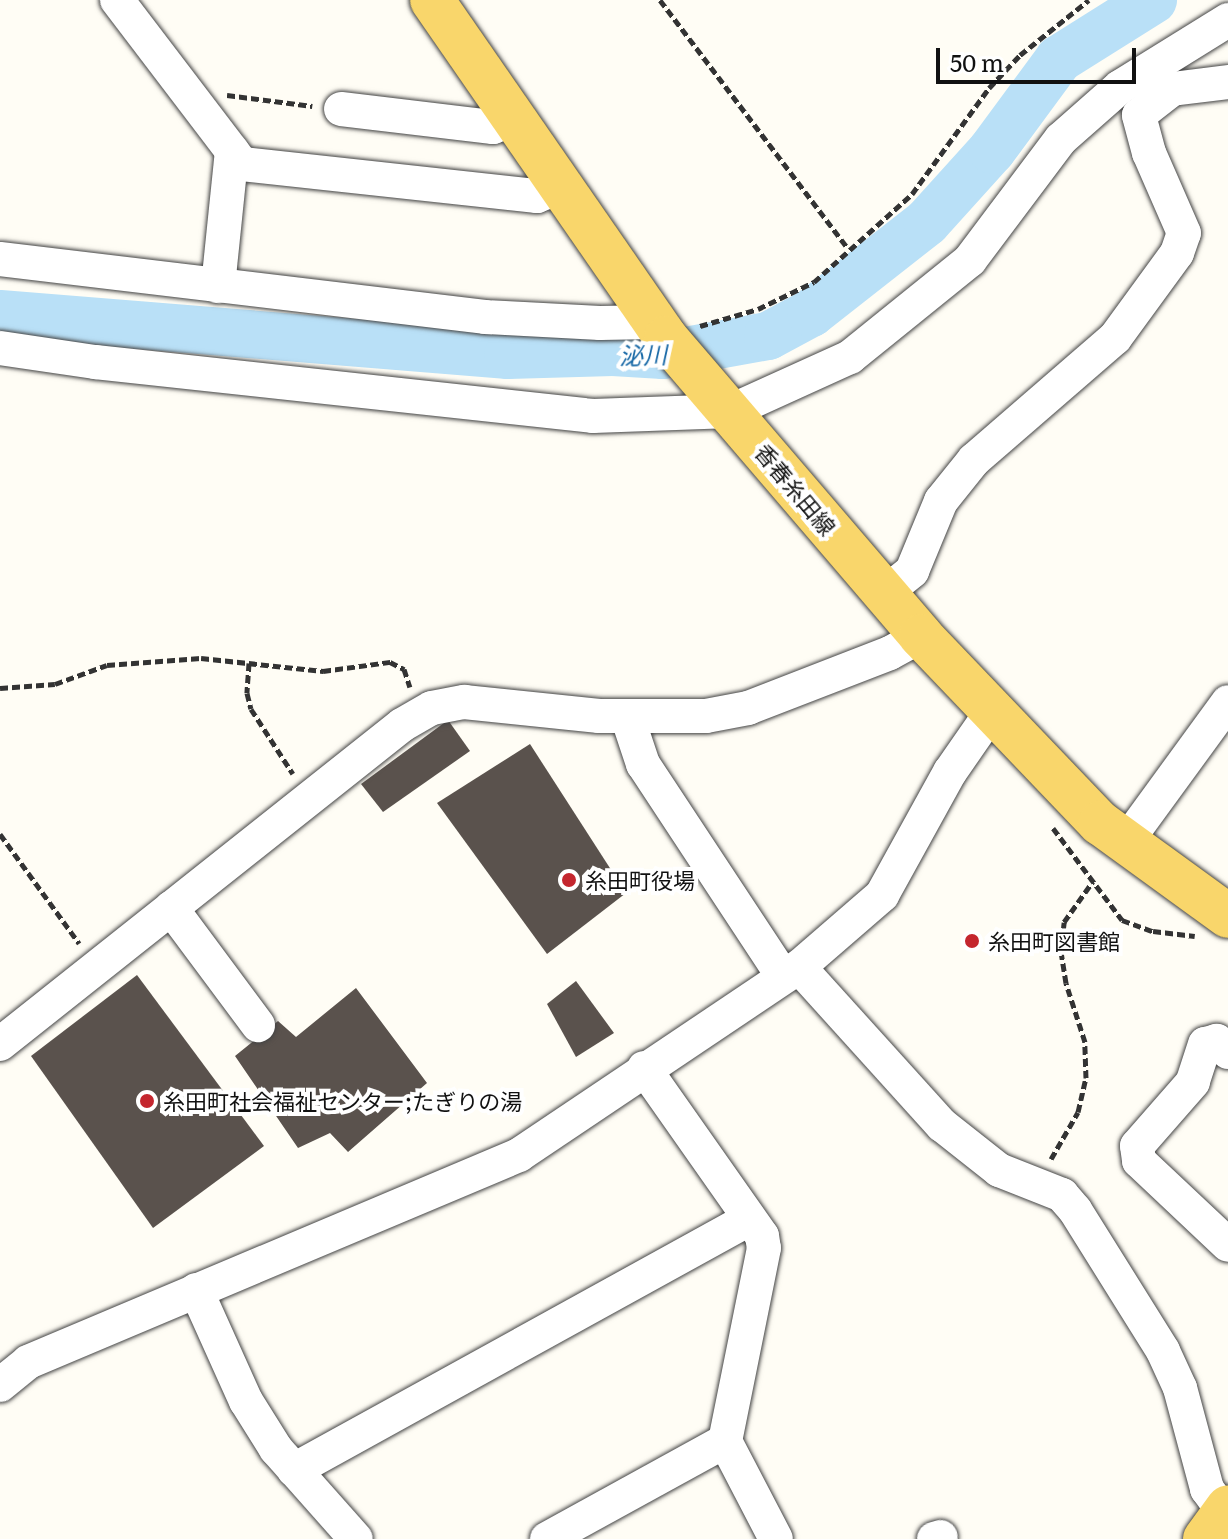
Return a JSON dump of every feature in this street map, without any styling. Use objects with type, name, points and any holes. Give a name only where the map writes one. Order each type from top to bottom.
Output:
[{"type":"main road","name":"香春糸田線","points":[[432,0],[660,330],[921,636],[1100,823],[1228,916]]},
{"type":"street","points":[[117,0],[242,164],[537,196],[562,186]]},
{"type":"street","points":[[0,348],[110,364],[593,416],[731,411],[850,357],[970,260],[1061,139],[1127,82],[1228,20]]},
{"type":"street","points":[[885,593],[912,571],[941,501],[974,460],[1115,338],[1177,253],[1184,233],[1149,153],[1127,82]]},
{"type":"street","points":[[1139,115],[1172,89],[1228,82]]},
{"type":"street","points":[[341,109],[493,127],[514,118]]},
{"type":"street","points":[[218,286],[232,151]]},
{"type":"street","points":[[0,259],[485,317],[660,330]]},
{"type":"street","points":[[0,1044],[402,725],[426,712],[464,702],[627,716],[706,716],[748,708],[890,653],[921,636]]},
{"type":"street","points":[[1126,842],[1228,702]]},
{"type":"street","points":[[0,1385],[28,1362],[519,1155],[644,1068],[791,972],[882,895],[950,772],[993,710]]},
{"type":"street","points":[[627,716],[643,764],[791,972],[942,1125],[999,1170],[1062,1195],[1075,1210],[1163,1351],[1180,1388],[1207,1489],[1219,1519]]},
{"type":"street","points":[[171,908],[258,1025]]},
{"type":"street","points":[[1228,1052],[1217,1041],[1205,1044],[1193,1082],[1137,1146],[1139,1161],[1228,1245]]},
{"type":"street","points":[[644,1068],[762,1236],[764,1248],[725,1441],[776,1539]]},
{"type":"street","points":[[294,1470],[749,1219]]},
{"type":"street","points":[[196,1290],[246,1401],[276,1449],[356,1539]]},
{"type":"street","points":[[547,1539],[725,1441]]},
{"type":"path","points":[[660,0],[848,249]]},
{"type":"path","points":[[660,330],[697,327],[758,309],[814,282],[912,194],[989,88],[1020,55],[1089,0]]},
{"type":"path","points":[[192,98],[207,92],[341,109]]},
{"type":"path","points":[[0,688],[55,684],[107,665],[201,658],[323,671],[390,662],[404,669],[412,693],[426,712]]},
{"type":"path","points":[[249,663],[247,693],[251,709],[310,799]]},
{"type":"path","points":[[0,834],[96,965]]},
{"type":"path","points":[[1037,1183],[1078,1112],[1086,1078],[1085,1042],[1066,983],[1061,952],[1064,922],[1093,881]]},
{"type":"building","points":[[448,720],[470,751],[383,812],[361,784]]},
{"type":"building","points":[[530,744],[626,893],[547,954],[437,803]]},
{"type":"building","name":"糸田町社会福祉センター;たぎりの湯","points":[[137,975],[264,1146],[153,1228],[31,1056]]},
{"type":"building","points":[[576,981],[614,1033],[576,1057],[547,1004]]},
{"type":"building","points":[[356,988],[427,1083],[348,1152],[330,1133],[298,1148],[235,1056],[278,1021],[296,1037]]},
{"type":"waterway","name":"泌川","points":[[0,314],[508,355],[613,352],[663,355],[768,336],[811,313],[927,222],[992,150],[1059,59],[1153,0]]},
{"type":"place","name":"糸田町役場","points":[[569,880]]},
{"type":"place","name":"糸田町図書館","points":[[972,941]]},
{"type":"place","name":"糸田町社会福祉センター;たぎりの湯","points":[[147,1101]]}]
